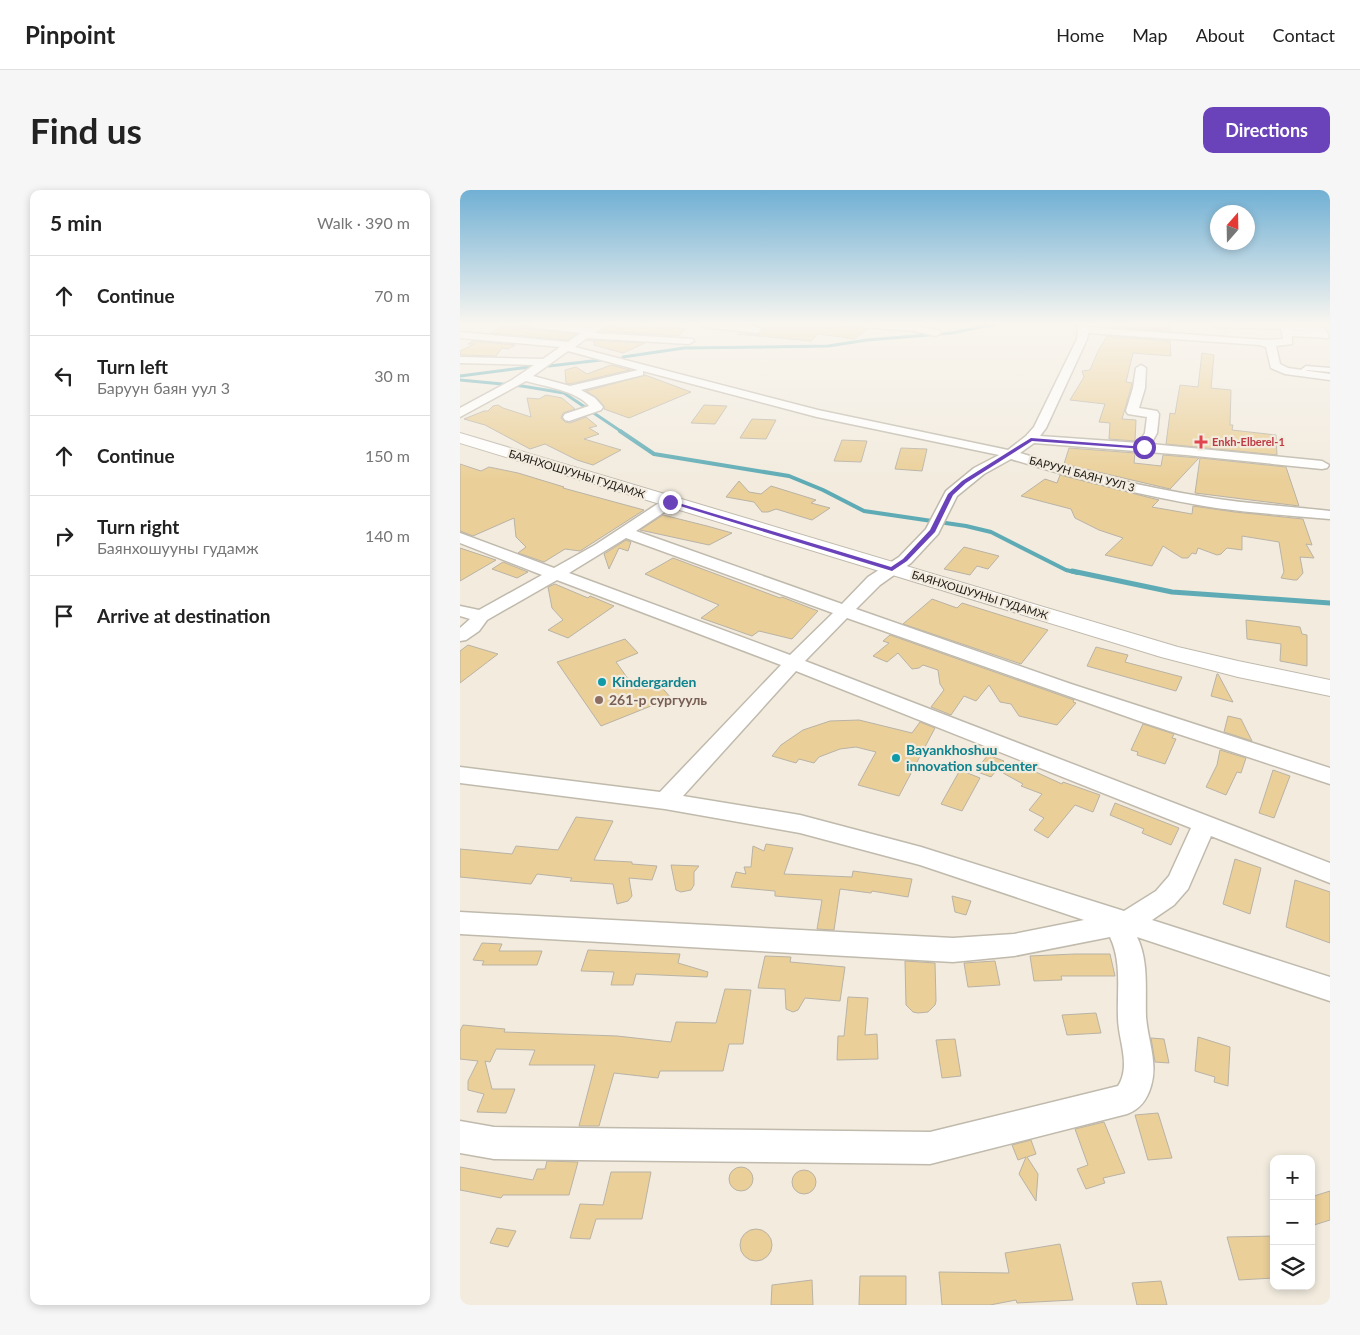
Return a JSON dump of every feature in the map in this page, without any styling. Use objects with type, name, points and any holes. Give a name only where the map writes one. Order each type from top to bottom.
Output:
[{"type":"main road","name":"БАЯНХОШУУНЫ ГУДАМЖ","points":[[460,438],[1195,659],[1330,688]]},
{"type":"street","points":[[460,413],[526,376]]},
{"type":"street","points":[[570,389],[626,376]]},
{"type":"street","points":[[680,376],[817,413],[953,440],[1009,455]]},
{"type":"street","name":"БАРУУН БАЯН УУЛ 3","points":[[1009,455],[1031,439],[1040,428],[1065,376]]},
{"type":"street","points":[[1140,376],[1139,388],[1132,411],[1153,414],[1151,433],[1144,447]]},
{"type":"street","points":[[517,382],[570,389],[591,400],[597,407],[569,417]]},
{"type":"street","points":[[1031,439],[1144,447],[1322,464]]},
{"type":"street","name":"БАРУУН БАЯН УУЛ 3","points":[[1009,455],[1064,471],[1162,494],[1206,502],[1330,515]]},
{"type":"street","points":[[664,801],[793,663],[874,581],[905,560],[933,531],[951,494],[979,471],[1009,455]]},
{"type":"street","points":[[460,636],[477,623],[481,616],[601,548],[670,502]]},
{"type":"street","points":[[624,532],[844,612],[1171,725],[1330,776]]},
{"type":"street","points":[[460,538],[793,663],[824,677],[1330,873]]},
{"type":"street","points":[[460,611],[481,616]]},
{"type":"street","points":[[460,775],[664,801],[800,824],[921,856],[1122,924],[1330,989]]},
{"type":"street","points":[[460,922],[953,950],[1014,945],[1122,924],[1165,898],[1179,882],[1204,825]]},
{"type":"street","points":[[460,1137],[494,1143],[930,1148],[1127,1099],[1136,1086],[1139,1064],[1132,1019],[1132,979],[1129,949],[1122,924]]},
{"type":"building","points":[[565,376],[604,376],[570,384],[566,383]]},
{"type":"building","points":[[641,376],[648,376],[691,392],[629,418],[604,409],[604,406],[596,397],[586,391]]},
{"type":"building","points":[[1127,376],[1126,382],[1132,383],[1122,419],[1136,420],[1135,441],[1109,439],[1110,423],[1099,422],[1105,404],[1070,400],[1084,377]]},
{"type":"building","points":[[1199,376],[1212,376],[1211,388],[1231,390],[1230,425],[1233,425],[1232,430],[1276,435],[1277,455],[1166,444],[1170,413],[1175,414],[1180,385],[1198,387]]},
{"type":"building","points":[[546,395],[562,398],[575,409],[563,413],[561,418],[565,422],[570,423],[586,417],[597,426],[589,428],[599,434],[584,439],[621,450],[593,465],[577,460],[545,444],[530,449],[485,425],[464,419],[488,411],[493,406],[498,405],[531,417],[527,398],[539,399]]},
{"type":"building","points":[[704,405],[727,406],[715,424],[691,423]]},
{"type":"building","points":[[752,419],[776,420],[766,439],[740,438]]},
{"type":"building","points":[[842,440],[867,441],[861,462],[834,461]]},
{"type":"building","points":[[901,448],[927,449],[922,471],[895,469]]},
{"type":"building","points":[[1069,448],[1135,453],[1134,463],[1161,466],[1163,455],[1199,458],[1170,489],[1064,464]]},
{"type":"building","points":[[1200,458],[1286,467],[1299,506],[1195,493]]},
{"type":"building","points":[[460,464],[481,471],[489,467],[518,473],[563,488],[644,510],[580,551],[565,549],[544,562],[518,553],[526,547],[516,537],[514,518],[473,536],[460,531]]},
{"type":"building","points":[[1060,475],[1159,500],[1152,507],[1192,514],[1193,506],[1303,519],[1312,545],[1306,544],[1314,558],[1300,557],[1303,573],[1297,580],[1294,580],[1281,578],[1284,572],[1279,542],[1242,536],[1242,550],[1227,548],[1217,555],[1198,548],[1196,554],[1192,553],[1188,558],[1182,558],[1163,546],[1152,566],[1105,555],[1123,538],[1099,530],[1075,518],[1071,509],[1021,496],[1045,479],[1057,483]]},
{"type":"building","points":[[739,481],[749,492],[761,494],[771,486],[816,500],[811,503],[830,508],[812,520],[776,509],[762,512],[754,502],[726,497]]},
{"type":"building","points":[[663,515],[732,533],[709,545],[640,530]]},
{"type":"building","points":[[626,540],[631,542],[628,551],[619,548],[609,569],[604,554]]},
{"type":"building","points":[[964,547],[999,556],[988,569],[977,566],[970,575],[944,569]]},
{"type":"building","points":[[460,548],[496,560],[460,581]]},
{"type":"building","points":[[673,558],[818,611],[792,639],[759,631],[752,636],[701,618],[719,605],[645,574]]},
{"type":"building","points":[[503,562],[528,572],[517,578],[492,569]]},
{"type":"building","points":[[555,584],[588,598],[590,596],[614,606],[568,638],[548,630],[563,620],[552,608],[548,587]]},
{"type":"building","points":[[932,599],[957,608],[962,603],[1048,630],[1021,664],[903,624]]},
{"type":"building","points":[[1246,620],[1300,627],[1302,634],[1307,635],[1307,666],[1280,661],[1281,644],[1247,639]]},
{"type":"building","points":[[890,635],[1074,700],[1073,702],[1076,703],[1057,725],[1019,716],[1011,704],[1000,702],[989,685],[976,701],[964,696],[951,715],[931,707],[944,690],[940,684],[938,670],[923,665],[912,669],[898,653],[887,662],[873,656],[889,643],[883,641]]},
{"type":"building","name":"Kindergarden","points":[[625,639],[638,653],[616,662],[636,690],[657,682],[671,698],[601,726],[557,662]]},
{"type":"building","points":[[468,645],[498,654],[460,683],[460,651]]},
{"type":"building","points":[[1096,647],[1128,655],[1125,662],[1182,677],[1176,691],[1087,666]]},
{"type":"building","points":[[1218,674],[1233,702],[1211,696]]},
{"type":"building","points":[[1228,716],[1241,719],[1252,741],[1224,732]]},
{"type":"building","name":"Bayankhoshuu innovation subcenter","points":[[859,720],[912,733],[920,722],[935,728],[899,796],[858,785],[876,752],[856,747],[840,749],[819,757],[814,763],[799,759],[796,763],[772,756],[781,745],[803,730],[830,721]]},
{"type":"building","points":[[1143,724],[1174,734],[1172,738],[1176,739],[1165,764],[1137,755],[1138,752],[1131,750]]},
{"type":"building","points":[[1220,750],[1246,758],[1241,773],[1237,772],[1226,795],[1206,787],[1217,765]]},
{"type":"building","points":[[988,755],[1004,761],[991,777],[975,771]]},
{"type":"building","points":[[1014,762],[1062,784],[1063,782],[1100,795],[1093,812],[1075,805],[1048,838],[1034,830],[1044,818],[1029,810],[1042,794],[1021,786],[1023,784],[1003,773]]},
{"type":"building","points":[[960,770],[980,778],[962,811],[941,804]]},
{"type":"building","points":[[1273,770],[1290,776],[1274,818],[1259,813]]},
{"type":"building","points":[[1115,803],[1179,828],[1171,845],[1142,833],[1144,829],[1110,815]]},
{"type":"building","points":[[576,817],[613,821],[594,860],[632,862],[632,864],[657,866],[652,880],[629,878],[632,896],[628,901],[617,904],[613,884],[570,881],[572,878],[537,874],[531,884],[460,877],[460,849],[512,854],[516,846],[558,850]]},
{"type":"building","points":[[766,844],[793,848],[784,874],[852,877],[853,871],[912,879],[908,897],[872,891],[871,893],[840,889],[834,930],[817,929],[822,900],[775,896],[775,891],[731,887],[736,872],[746,874],[744,867],[751,867],[753,846],[764,851]]},
{"type":"building","points":[[1235,859],[1261,868],[1250,914],[1223,904]]},
{"type":"building","points":[[671,865],[699,866],[694,872],[694,885],[691,890],[681,892],[676,890]]},
{"type":"building","points":[[1295,880],[1330,892],[1330,943],[1286,927]]},
{"type":"building","points":[[952,896],[971,901],[966,915],[955,912]]},
{"type":"building","points":[[482,943],[502,944],[499,951],[542,951],[537,965],[482,965],[484,961],[473,960]]},
{"type":"building","points":[[588,950],[680,954],[678,963],[708,972],[707,977],[636,974],[633,985],[611,985],[614,972],[581,971]]},
{"type":"building","points":[[1110,954],[1115,976],[1061,976],[1062,980],[1034,981],[1030,956]]},
{"type":"building","points":[[765,956],[791,957],[790,962],[845,967],[840,1001],[805,998],[798,1010],[793,1012],[786,1009],[785,989],[758,988]]},
{"type":"building","points":[[905,961],[935,963],[936,1001],[935,1005],[928,1012],[913,1012],[906,1005]]},
{"type":"building","points":[[995,961],[1000,985],[968,987],[964,963]]},
{"type":"building","points":[[725,989],[751,990],[743,1044],[729,1044],[723,1071],[660,1071],[658,1078],[614,1073],[599,1126],[579,1126],[595,1065],[529,1065],[535,1050],[496,1049],[490,1062],[485,1061],[492,1089],[515,1089],[506,1113],[477,1112],[484,1094],[468,1090],[468,1081],[478,1061],[460,1059],[460,1031],[463,1025],[505,1029],[504,1032],[617,1036],[671,1042],[676,1022],[716,1023]]},
{"type":"building","points":[[848,997],[868,998],[865,1035],[877,1034],[878,1059],[837,1060],[838,1036],[844,1036]]},
{"type":"building","points":[[1096,1013],[1101,1033],[1067,1035],[1062,1015]]},
{"type":"building","points":[[1198,1037],[1230,1047],[1228,1086],[1214,1082],[1215,1077],[1195,1071]]},
{"type":"building","points":[[1151,1038],[1164,1039],[1169,1063],[1155,1062]]},
{"type":"building","points":[[955,1039],[961,1076],[942,1078],[936,1040]]},
{"type":"building","points":[[1158,1113],[1172,1158],[1148,1160],[1135,1115]]},
{"type":"building","points":[[1104,1122],[1125,1173],[1103,1178],[1105,1183],[1086,1189],[1077,1169],[1088,1165],[1075,1129]]},
{"type":"building","points":[[1031,1140],[1036,1154],[1027,1157],[1038,1174],[1036,1201],[1019,1174],[1026,1157],[1018,1160],[1012,1145]]},
{"type":"building","points":[[547,1161],[578,1162],[569,1195],[503,1195],[501,1198],[460,1190],[460,1167],[533,1180],[537,1169],[545,1169]]},
{"type":"building","points":[[741,1167],[749,1171],[753,1179],[749,1187],[741,1191],[733,1187],[729,1179],[733,1171]]},
{"type":"building","points":[[804,1170],[812,1174],[816,1182],[812,1190],[804,1194],[796,1190],[792,1182],[796,1174]]},
{"type":"building","points":[[611,1172],[651,1172],[642,1219],[596,1219],[590,1239],[570,1238],[580,1204],[603,1205]]},
{"type":"building","points":[[1330,1191],[1330,1220],[1315,1225],[1315,1200],[1315,1196]]},
{"type":"building","points":[[497,1228],[516,1231],[508,1247],[490,1243]]},
{"type":"building","points":[[756,1229],[762,1230],[767,1234],[771,1239],[771,1251],[767,1256],[762,1260],[756,1261],[750,1260],[745,1256],[741,1251],[740,1245],[741,1239],[745,1234],[750,1230]]},
{"type":"building","points":[[1270,1236],[1270,1278],[1239,1280],[1227,1237]]},
{"type":"building","points":[[1060,1244],[1073,1300],[1017,1303],[1016,1300],[990,1305],[942,1305],[939,1272],[1009,1273],[1005,1253]]},
{"type":"building","points":[[860,1276],[906,1276],[906,1305],[859,1305]]},
{"type":"building","points":[[812,1280],[813,1305],[771,1305],[772,1285]]},
{"type":"building","points":[[1161,1281],[1167,1305],[1137,1305],[1132,1283]]},
{"type":"waterway","points":[[460,380],[522,386],[564,393],[622,432]]},
{"type":"waterway","points":[[620,431],[654,454],[789,476],[823,490],[864,511],[966,526],[991,532],[1066,570],[1078,573]]},
{"type":"waterway","points":[[1072,571],[1172,592],[1330,603]]},
{"type":"place","name":"Enkh-Elberel-1","points":[[1201,442]]},
{"type":"place","name":"Kindergarden","points":[[602,682]]},
{"type":"place","name":"261-р сургууль","points":[[599,700]]},
{"type":"place","name":"Bayankhoshuu innovation subcenter","points":[[896,758]]},
{"type":"route","points":[[670,502],[892,569],[905,560],[933,531],[951,494],[979,471],[1009,455],[1031,439],[1144,447]]}]
